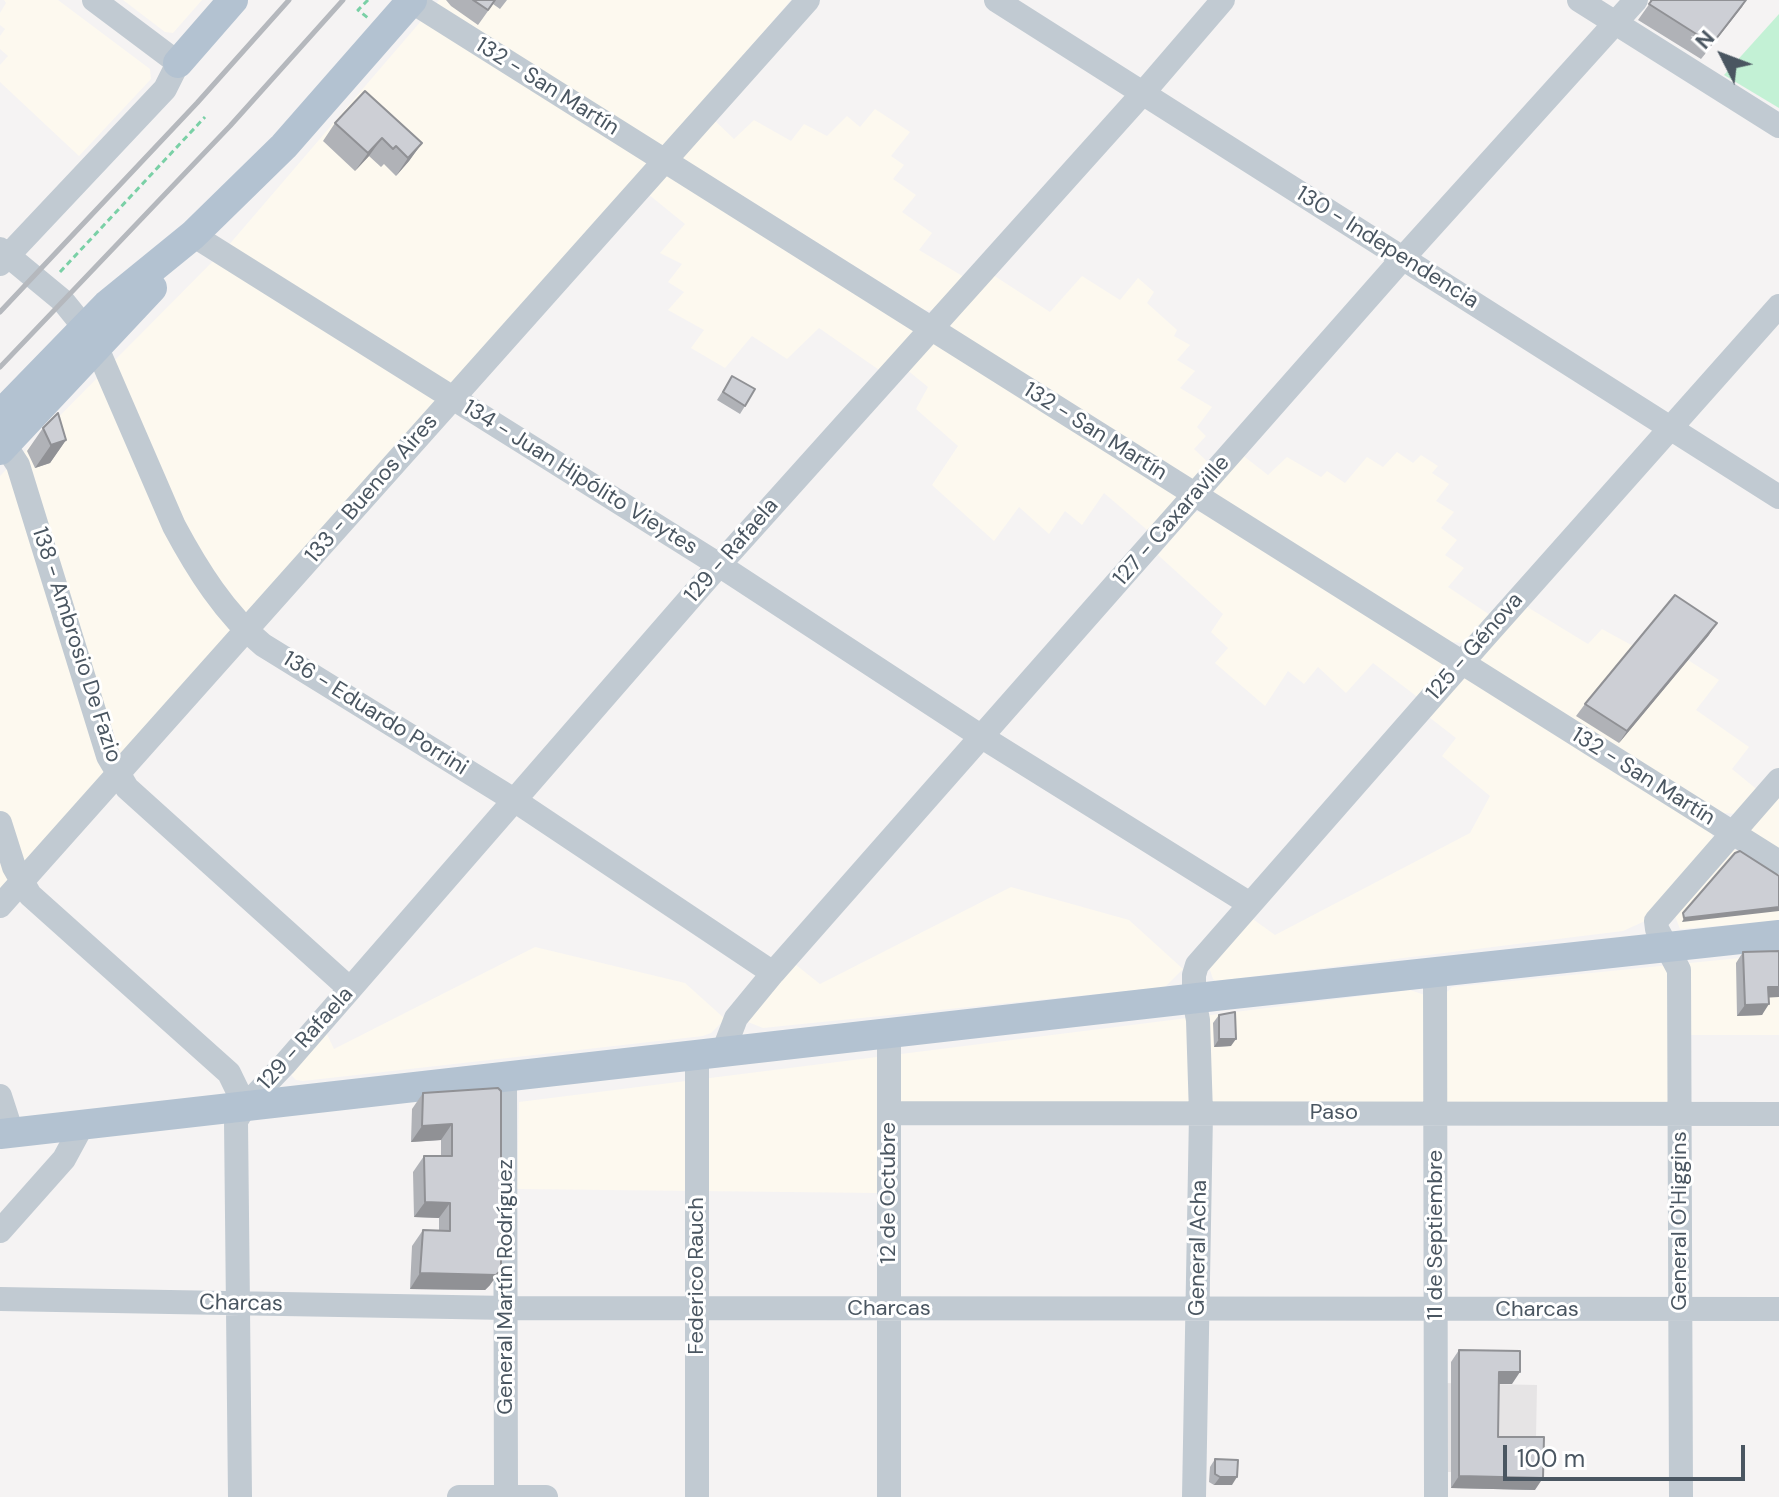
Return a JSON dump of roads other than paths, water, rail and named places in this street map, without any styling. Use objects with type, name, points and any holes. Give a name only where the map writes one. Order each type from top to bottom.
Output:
[{"type":"main road","points":[[178,63],[233,0]]},
{"type":"main road","points":[[0,415],[156,284],[193,235],[284,146],[412,0]]},
{"type":"main road","points":[[2,448],[90,338]]},
{"type":"main road","points":[[3,1134],[1779,935]]},
{"type":"street","points":[[3,256],[165,89],[178,63],[94,0]]},
{"type":"street","name":"132 - San Martín","points":[[412,0],[1779,862]]},
{"type":"street","name":"133 - Buenos Aires","points":[[0,906],[808,0]]},
{"type":"street","name":"130 - Independencia","points":[[996,0],[1779,497]]},
{"type":"street","name":"129 - Rafaela","points":[[245,1106],[719,565],[1223,0]]},
{"type":"street","points":[[1579,0],[1779,126]]},
{"type":"street","name":"127 - Caxaraville","points":[[710,1054],[773,973],[1403,258],[1636,0]]},
{"type":"street","name":"134 - Juan Hipólito Vieytes","points":[[193,235],[719,565],[982,737],[1250,904]]},
{"type":"street","name":"136 - Eduardo Porrini","points":[[3,256],[46,286],[90,338],[174,526],[219,597],[246,632],[514,800],[773,973]]},
{"type":"street","name":"125 - Génova","points":[[1194,999],[1197,965],[1779,306]]},
{"type":"street","name":"138 - Ambrosio De Fazio","points":[[2,448],[18,465],[108,756],[127,788],[350,989]]},
{"type":"street","points":[[1733,833],[1779,780]]},
{"type":"street","points":[[0,823],[21,883],[30,895],[229,1073],[245,1106],[236,1121],[240,1497]]},
{"type":"street","name":"General O'Higgins","points":[[1681,1497],[1679,970],[1657,929],[1656,921],[1733,833]]},
{"type":"street","name":"11 de Septiembre","points":[[1435,973],[1436,1497]]},
{"type":"street","name":"General Acha","points":[[1194,999],[1198,1020],[1201,1114],[1194,1497]]},
{"type":"street","name":"12 de Octubre","points":[[889,1034],[889,1497]]},
{"type":"street","name":"Federico Rauch","points":[[697,1497],[697,1309],[710,1054]]},
{"type":"street","name":"General Martín Rodríguez","points":[[505,1077],[508,1308],[506,1497]]},
{"type":"street","points":[[0,1096],[3,1134]]},
{"type":"street","name":"Paso","points":[[889,1113],[1779,1114]]},
{"type":"street","points":[[0,1231],[64,1159],[83,1124]]},
{"type":"street","name":"Charcas","points":[[0,1299],[508,1308],[1779,1309]]},
{"type":"street","points":[[459,1497],[546,1497]]},
{"type":"railway","points":[[0,312],[197,103],[289,0]]},
{"type":"railway","points":[[0,367],[230,126],[343,0]]}]
